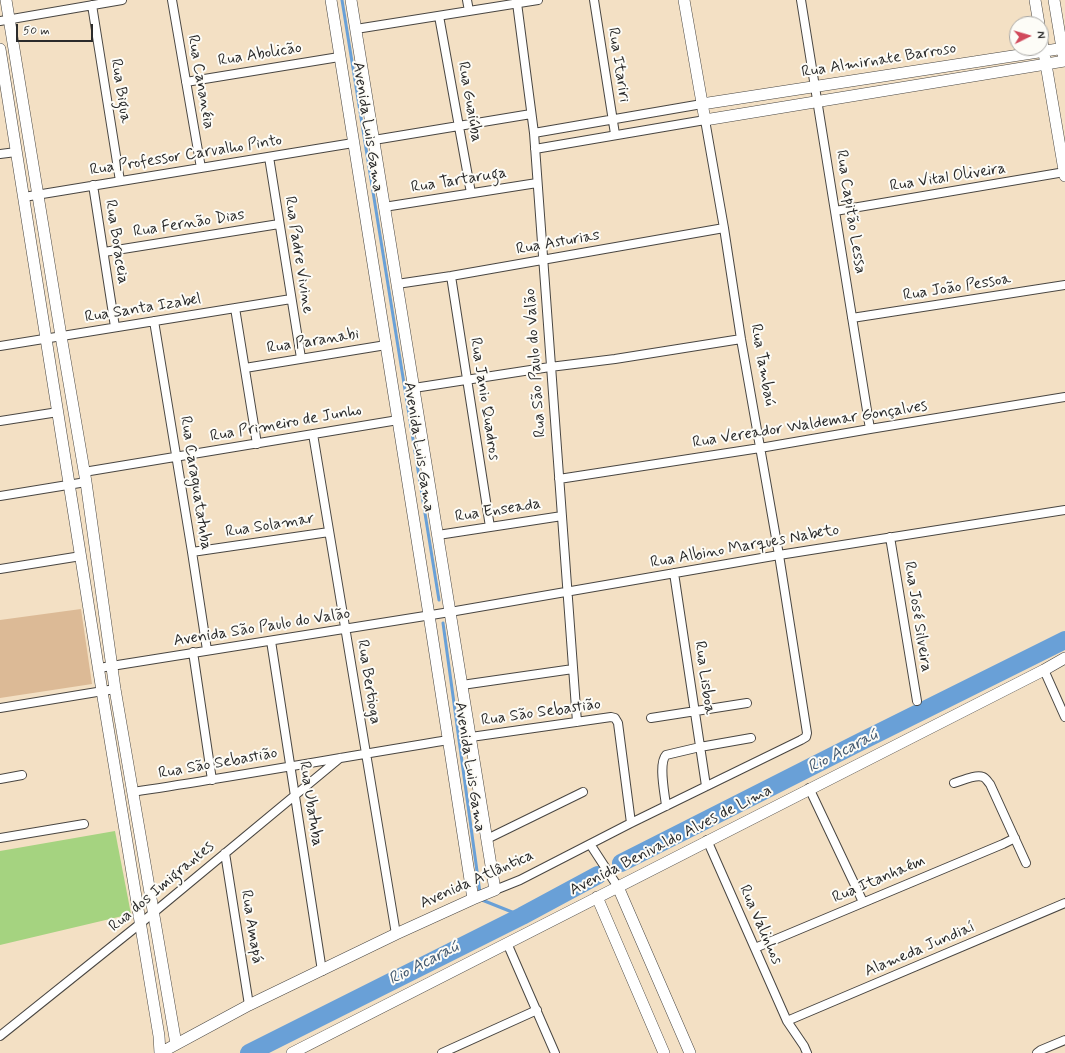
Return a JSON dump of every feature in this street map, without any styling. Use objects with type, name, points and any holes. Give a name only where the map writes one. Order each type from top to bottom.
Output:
[{"type":"street","points":[[6,0],[4,20],[38,194],[85,477],[112,666],[176,1044]]},
{"type":"street","points":[[4,20],[122,0]]},
{"type":"street","name":"Rua Cananéia","points":[[172,0],[200,168]]},
{"type":"street","name":"Avenida Luis Gama","points":[[331,0],[473,899]]},
{"type":"street","name":"Avenida Luis Gama","points":[[351,0],[495,890]]},
{"type":"street","points":[[467,0],[468,11]]},
{"type":"street","points":[[356,29],[538,0]]},
{"type":"street","name":"Rua Itariri","points":[[594,0],[615,134]]},
{"type":"street","name":"Rua Tambaú","points":[[684,0],[779,556],[807,730],[806,735]]},
{"type":"street","name":"Rua Capitão Lessa","points":[[801,0],[870,429]]},
{"type":"street","points":[[1036,0],[1038,16]]},
{"type":"street","points":[[1054,0],[1065,64]]},
{"type":"street","name":"Rua São Paulo do Valão","points":[[517,3],[534,132],[577,722]]},
{"type":"street","name":"Rua Bigua","points":[[92,5],[120,181]]},
{"type":"street","name":"Rua Guaiúba","points":[[439,16],[471,193]]},
{"type":"street","name":"Rua Almirnate Barroso","points":[[1049,50],[1063,48]]},
{"type":"street","points":[[0,49],[98,668],[160,1036],[160,1053]]},
{"type":"street","name":"Rua Almirnate Barroso","points":[[702,104],[1012,56]]},
{"type":"street","points":[[1045,56],[1065,176]]},
{"type":"street","name":"Rua Abolicão","points":[[186,82],[339,57]]},
{"type":"street","name":"Rua Almirnate Barroso","points":[[705,120],[1046,65],[1065,64]]},
{"type":"street","points":[[534,132],[702,104]]},
{"type":"street","points":[[374,140],[531,114]]},
{"type":"street","points":[[535,149],[615,134],[705,120]]},
{"type":"street","name":"Rua Professor Carvalho Pinto","points":[[24,197],[353,143]]},
{"type":"street","points":[[0,154],[16,152]]},
{"type":"street","name":"Rua Padre Vivine","points":[[269,157],[301,358]]},
{"type":"street","name":"Rua Vital Oliveira","points":[[835,210],[1065,172]]},
{"type":"street","name":"Rua Tartaruga","points":[[384,207],[537,183]]},
{"type":"street","name":"Rua Boraceia","points":[[93,185],[115,327]]},
{"type":"street","name":"Rua Fernão Dias","points":[[104,252],[279,224]]},
{"type":"street","name":"Rua Asturias","points":[[397,284],[451,276],[724,228]]},
{"type":"street","name":"Rua Janio Quadros","points":[[451,276],[490,527]]},
{"type":"street","name":"Rua João Pessoa","points":[[852,318],[1065,285]]},
{"type":"street","name":"Rua Santa Izabel","points":[[0,346],[291,299]]},
{"type":"street","points":[[235,308],[257,444]]},
{"type":"street","name":"Rua Caraguatatuba","points":[[154,321],[207,650]]},
{"type":"street","points":[[414,388],[741,340]]},
{"type":"street","name":"Rua Paranabi","points":[[245,368],[386,345]]},
{"type":"street","name":"Rua Vereador Waldemar Gonçalves","points":[[559,479],[760,448],[1065,397]]},
{"type":"street","points":[[0,421],[58,412]]},
{"type":"street","name":"Rua Primeiro de Junho","points":[[0,496],[70,485],[85,477],[176,457],[398,420]]},
{"type":"street","name":"Rua Bertioga","points":[[313,434],[396,934]]},
{"type":"street","name":"Rua Albino Marques Nabeto","points":[[429,615],[890,537],[1065,510]]},
{"type":"street","name":"Rua Enseada","points":[[438,535],[562,516]]},
{"type":"street","name":"Rua Solamar","points":[[192,552],[329,532]]},
{"type":"street","name":"Rua José Silveira","points":[[890,537],[917,701]]},
{"type":"street","points":[[0,569],[81,556]]},
{"type":"street","name":"Rua Lisboa","points":[[674,573],[706,786]]},
{"type":"street","name":"Avenida São Paulo do Valão","points":[[98,668],[429,615]]},
{"type":"street","name":"Rua Ubatuba","points":[[271,641],[322,970]]},
{"type":"street","points":[[193,652],[212,780]]},
{"type":"street","name":"Avenida Benivaldo Alves de Lima","points":[[292,1053],[597,897],[616,883],[707,840],[1065,658]]},
{"type":"street","points":[[462,685],[573,669]]},
{"type":"street","points":[[1044,670],[1065,717]]},
{"type":"street","points":[[0,708],[116,689]]},
{"type":"street","points":[[651,718],[747,703]]},
{"type":"street","name":"Rua São Sebastião","points":[[471,737],[611,717],[615,718],[618,722],[632,822]]},
{"type":"street","name":"Avenida Atlântica","points":[[160,1053],[249,1005],[396,934],[473,899],[520,880],[632,822],[801,740],[806,737],[806,735]]},
{"type":"street","points":[[666,806],[662,768],[666,755],[751,738]]},
{"type":"street","name":"Rua São Sebastião","points":[[133,792],[449,740]]},
{"type":"street","name":"Rua dos Imigrantes","points":[[0,1036],[141,923],[340,758]]},
{"type":"street","points":[[0,779],[22,775]]},
{"type":"street","points":[[954,783],[977,776],[987,780],[1026,863]]},
{"type":"street","points":[[809,788],[862,902]]},
{"type":"street","points":[[487,839],[583,792]]},
{"type":"street","points":[[0,838],[84,824]]},
{"type":"street","name":"Rua Itanhaém","points":[[755,948],[1015,838]]},
{"type":"street","name":"Rua Valinhos","points":[[707,840],[787,1022],[804,1046],[807,1053]]},
{"type":"street","points":[[590,844],[616,883],[690,1053]]},
{"type":"street","name":"Rua Amapá","points":[[225,853],[249,1005]]},
{"type":"street","points":[[597,897],[664,1053]]},
{"type":"street","name":"Alameda Jundiaí","points":[[787,1022],[1065,904]]},
{"type":"street","points":[[507,943],[555,1053]]},
{"type":"street","points":[[442,1053],[537,1010]]},
{"type":"street","points":[[1037,1053],[1065,1040]]},
{"type":"green space","points":[[115,831],[131,914],[0,945],[0,851]]},
{"type":"building","points":[[81,609],[92,684],[0,698],[0,620]]},
{"type":"waterway","points":[[342,0],[439,600]]},
{"type":"waterway","points":[[443,623],[480,893]]},
{"type":"waterway","name":"Rio Acaraú","points":[[621,863],[1065,640]]},
{"type":"waterway","name":"Rio Acaraú","points":[[249,1053],[522,916],[598,875]]},
{"type":"waterway","points":[[482,900],[522,916]]}]
